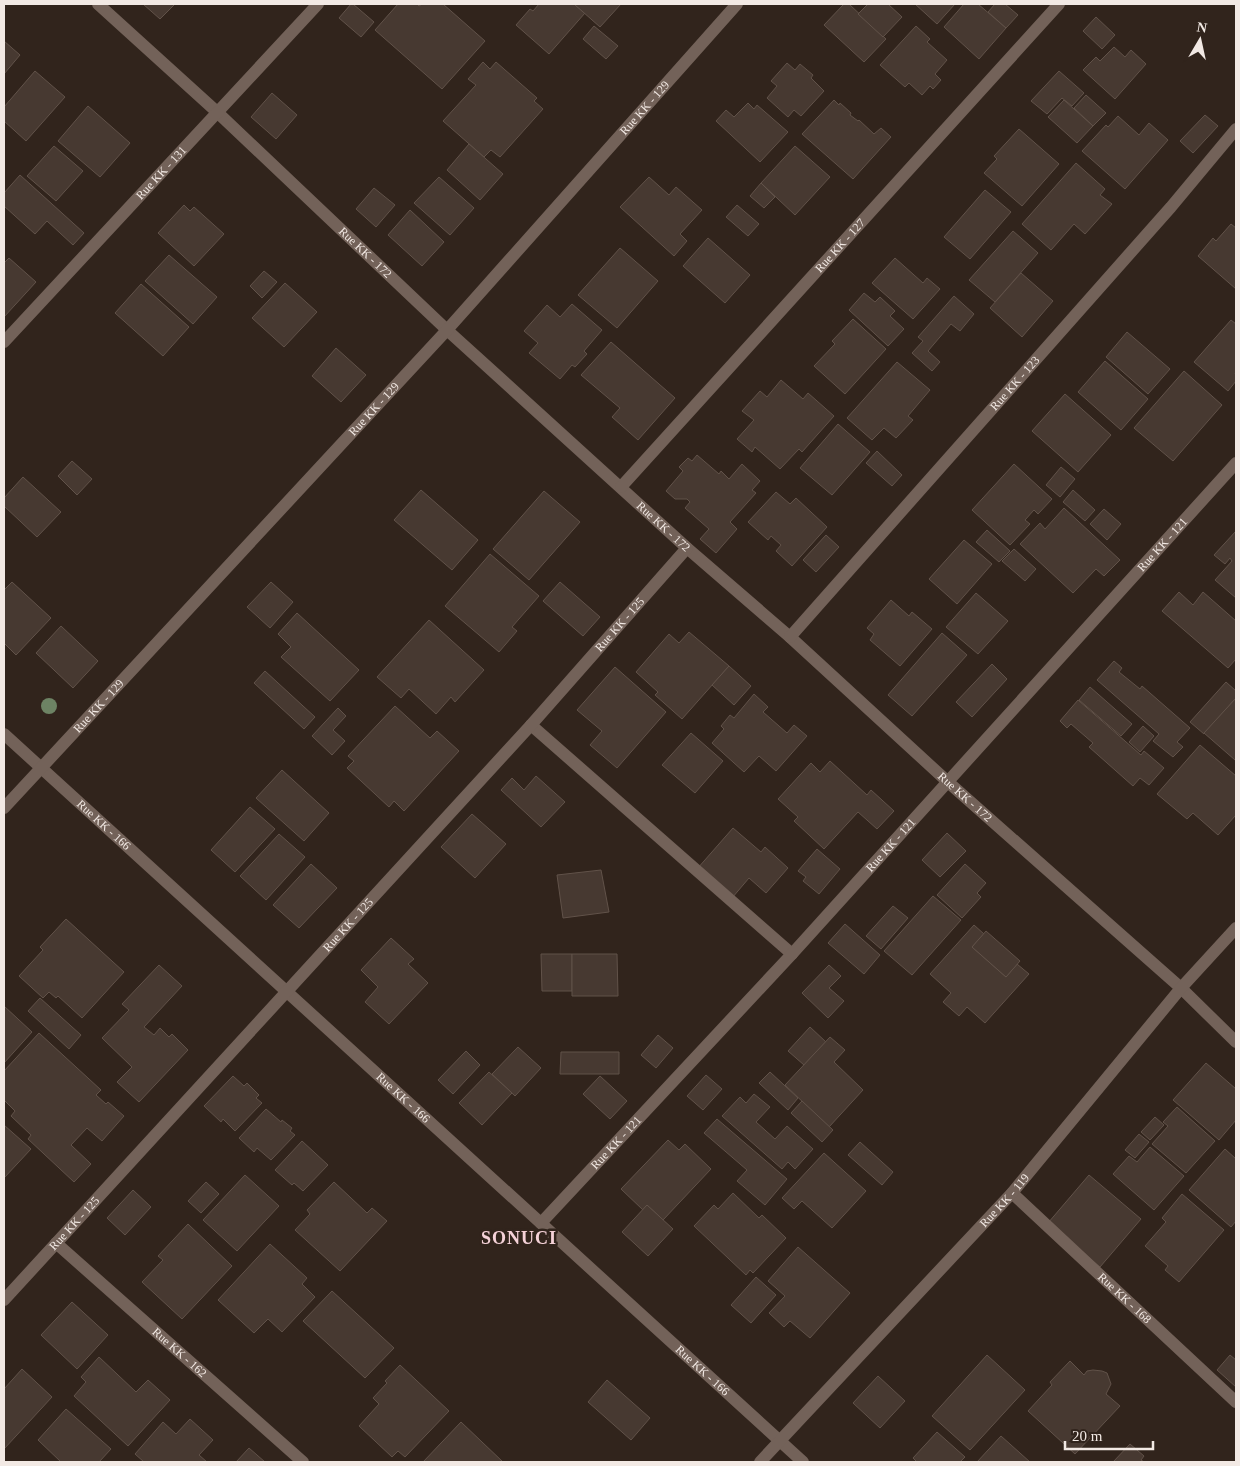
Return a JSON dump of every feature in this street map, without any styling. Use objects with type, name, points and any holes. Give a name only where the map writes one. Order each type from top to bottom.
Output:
[{"type":"street","name":"Rue KK - 172","points":[[98,4],[217,112],[448,330],[687,548],[790,637],[948,782],[1181,988],[1236,1042]]},
{"type":"street","name":"Rue KK - 131","points":[[4,342],[318,4]]},
{"type":"street","name":"Rue KK - 129","points":[[4,808],[448,330],[737,4]]},
{"type":"street","name":"Rue KK - 127","points":[[621,487],[1059,4]]},
{"type":"street","name":"Rue KK - 123","points":[[790,637],[1165,214],[1236,129]]},
{"type":"street","name":"Rue KK - 121","points":[[540,1223],[792,954],[1236,463]]},
{"type":"street","name":"Rue KK - 125","points":[[4,1300],[531,725],[687,548]]},
{"type":"street","points":[[531,725],[792,954]]},
{"type":"street","name":"Rue KK - 166","points":[[4,734],[803,1462]]},
{"type":"street","name":"Rue KK - 119","points":[[760,1462],[1012,1193],[1181,988],[1236,928]]},
{"type":"street","name":"Rue KK - 168","points":[[1012,1193],[1236,1402]]},
{"type":"street","name":"Rue KK - 162","points":[[56,1244],[303,1462]]},
{"type":"building","points":[[143,4],[175,4],[160,19]]},
{"type":"building","points":[[351,4],[374,22],[361,37],[339,18]]},
{"type":"building","points":[[398,4],[417,4],[419,6],[422,4],[443,4],[485,41],[442,89],[375,30]]},
{"type":"building","points":[[539,4],[574,4],[585,13],[549,54],[516,25],[530,9],[533,11]]},
{"type":"building","points":[[574,4],[621,4],[600,27]]},
{"type":"building","points":[[844,4],[849,4],[886,39],[864,62],[824,25]]},
{"type":"building","points":[[868,4],[888,4],[902,17],[883,37],[858,14]]},
{"type":"building","points":[[915,4],[955,4],[937,24]]},
{"type":"building","points":[[964,4],[978,4],[1006,28],[979,59],[944,27]]},
{"type":"building","points":[[995,4],[1005,4],[1018,15],[1006,28],[988,12]]},
{"type":"building","points":[[1096,17],[1115,35],[1102,49],[1083,31]]},
{"type":"building","points":[[594,26],[618,46],[606,59],[583,39]]},
{"type":"building","points":[[916,26],[930,39],[927,42],[947,60],[935,74],[941,80],[933,89],[930,86],[922,95],[909,83],[905,87],[880,65]]},
{"type":"building","points":[[4,41],[20,55],[4,74]]},
{"type":"building","points":[[1114,47],[1125,57],[1131,50],[1146,64],[1115,99],[1083,70],[1096,57],[1100,61]]},
{"type":"building","points":[[483,62],[490,69],[496,62],[537,98],[534,101],[543,109],[500,157],[491,150],[484,157],[443,121],[476,85],[468,79]]},
{"type":"building","points":[[787,63],[795,70],[800,64],[813,75],[811,78],[824,91],[801,116],[794,110],[788,117],[767,98],[777,86],[771,81]]},
{"type":"building","points":[[35,71],[65,97],[26,141],[4,121],[4,107]]},
{"type":"building","points":[[1059,71],[1084,93],[1072,106],[1062,98],[1047,114],[1031,101]]},
{"type":"building","points":[[272,93],[297,115],[276,139],[251,117]]},
{"type":"building","points":[[1086,95],[1106,113],[1093,126],[1074,108]]},
{"type":"building","points":[[834,100],[839,105],[840,103],[851,113],[850,115],[859,120],[874,134],[881,128],[891,137],[853,179],[802,134]]},
{"type":"building","points":[[1064,100],[1093,126],[1077,143],[1048,117]]},
{"type":"building","points":[[748,103],[754,109],[757,105],[788,132],[760,162],[716,121],[726,110],[734,117]]},
{"type":"building","points":[[88,106],[130,143],[100,177],[58,141]]},
{"type":"building","points":[[1205,115],[1218,126],[1193,153],[1180,141]]},
{"type":"building","points":[[1118,116],[1139,135],[1149,123],[1168,140],[1125,189],[1082,151],[1106,125],[1108,127]]},
{"type":"building","points":[[1019,129],[1059,164],[1022,206],[984,173],[997,159],[994,156]]},
{"type":"building","points":[[469,144],[503,174],[480,200],[447,170]]},
{"type":"building","points":[[54,146],[83,171],[56,201],[27,176]]},
{"type":"building","points":[[795,146],[830,177],[795,215],[761,183]]},
{"type":"building","points":[[1076,163],[1105,189],[1100,195],[1112,204],[1085,234],[1074,224],[1051,250],[1022,224]]},
{"type":"building","points":[[20,175],[84,233],[73,245],[47,221],[35,234],[4,206],[4,193]]},
{"type":"building","points":[[439,177],[474,208],[450,235],[414,203]]},
{"type":"building","points":[[649,177],[669,195],[676,187],[702,210],[680,234],[687,241],[674,256],[620,207]]},
{"type":"building","points":[[761,183],[775,197],[764,208],[750,196]]},
{"type":"building","points":[[374,188],[395,205],[376,227],[356,209]]},
{"type":"building","points":[[985,190],[1011,212],[970,259],[944,237]]},
{"type":"building","points":[[184,205],[190,211],[194,207],[224,234],[194,266],[158,233]]},
{"type":"building","points":[[737,205],[759,224],[748,236],[726,217]]},
{"type":"building","points":[[410,210],[444,242],[422,266],[388,235]]},
{"type":"building","points":[[1231,224],[1236,228],[1236,289],[1198,256],[1213,238],[1216,241]]},
{"type":"building","points":[[1013,231],[1038,253],[995,302],[969,280]]},
{"type":"building","points":[[708,238],[750,275],[725,303],[683,266]]},
{"type":"building","points":[[620,248],[658,281],[617,328],[578,295]]},
{"type":"building","points":[[169,255],[217,297],[193,324],[145,281]]},
{"type":"building","points":[[9,258],[36,282],[4,317],[4,263]]},
{"type":"building","points":[[895,258],[923,283],[927,278],[940,289],[913,319],[872,283]]},
{"type":"building","points":[[264,271],[277,282],[262,298],[250,286]]},
{"type":"building","points":[[1021,273],[1053,301],[1022,337],[990,308]]},
{"type":"building","points":[[285,283],[317,312],[284,347],[252,318]]},
{"type":"building","points":[[141,284],[189,327],[163,356],[115,313]]},
{"type":"building","points":[[864,293],[875,302],[880,297],[895,311],[890,316],[904,329],[888,346],[849,310]]},
{"type":"building","points":[[954,296],[974,314],[960,331],[951,324],[928,351],[940,362],[932,371],[912,353],[923,341],[918,337]]},
{"type":"building","points":[[572,304],[602,330],[584,351],[587,354],[575,367],[572,365],[560,379],[529,353],[538,343],[524,331],[547,305],[560,317]]},
{"type":"building","points":[[853,319],[886,349],[845,394],[814,366],[835,344],[832,341]]},
{"type":"building","points":[[1231,320],[1236,324],[1236,381],[1228,391],[1194,362]]},
{"type":"building","points":[[1127,332],[1170,369],[1148,394],[1106,357]]},
{"type":"building","points":[[611,342],[675,398],[638,440],[612,417],[620,408],[581,375]]},
{"type":"building","points":[[336,348],[366,375],[341,402],[312,376]]},
{"type":"building","points":[[1105,361],[1148,399],[1121,430],[1078,392]]},
{"type":"building","points":[[897,362],[930,390],[908,416],[913,420],[896,438],[884,428],[872,440],[847,418]]},
{"type":"building","points":[[1184,371],[1222,405],[1173,461],[1134,428]]},
{"type":"building","points":[[781,380],[803,399],[808,393],[834,416],[802,452],[799,449],[780,469],[755,447],[752,452],[737,439],[754,420],[742,411],[760,391],[767,397]]},
{"type":"building","points":[[1065,394],[1111,435],[1078,472],[1032,431]]},
{"type":"building","points":[[838,424],[870,452],[832,495],[800,468]]},
{"type":"building","points":[[877,451],[902,475],[892,486],[866,463]]},
{"type":"building","points":[[697,455],[719,474],[721,471],[729,479],[742,464],[760,481],[752,490],[756,493],[730,522],[737,529],[716,553],[700,539],[709,529],[685,508],[690,502],[687,499],[675,499],[666,491],[683,471],[679,467],[688,458],[692,461]]},
{"type":"building","points":[[72,461],[92,479],[77,495],[58,476]]},
{"type":"building","points":[[1014,464],[1052,499],[1038,514],[1034,510],[1025,520],[1030,524],[1010,545],[972,510]]},
{"type":"building","points":[[1061,467],[1075,479],[1060,497],[1046,485]]},
{"type":"building","points":[[23,477],[61,512],[37,537],[4,506],[4,498]]},
{"type":"building","points":[[421,490],[478,540],[452,570],[394,520]]},
{"type":"building","points":[[1073,490],[1095,510],[1085,521],[1063,502]]},
{"type":"building","points":[[544,491],[580,522],[529,580],[493,549]]},
{"type":"building","points":[[776,492],[790,504],[796,498],[827,527],[792,566],[776,551],[781,545],[771,536],[768,540],[748,522]]},
{"type":"building","points":[[1064,508],[1120,560],[1104,576],[1096,569],[1073,593],[1020,544],[1040,523],[1045,529]]},
{"type":"building","points":[[1104,509],[1121,524],[1107,540],[1090,524]]},
{"type":"building","points":[[987,530],[1010,551],[999,562],[976,542]]},
{"type":"building","points":[[1236,531],[1236,598],[1215,580],[1232,561],[1230,558],[1225,564],[1214,555]]},
{"type":"building","points":[[826,535],[839,547],[816,572],[803,560]]},
{"type":"building","points":[[964,540],[992,564],[957,604],[929,579]]},
{"type":"building","points":[[1014,549],[1036,569],[1025,581],[1002,561]]},
{"type":"building","points":[[490,554],[539,596],[512,627],[517,631],[499,652],[445,606]]},
{"type":"building","points":[[12,582],[51,618],[16,655],[4,643],[4,590]]},
{"type":"building","points":[[271,582],[293,602],[270,628],[247,607]]},
{"type":"building","points":[[560,582],[600,617],[583,636],[543,601]]},
{"type":"building","points":[[1179,592],[1193,605],[1203,592],[1236,621],[1236,659],[1228,668],[1162,611]]},
{"type":"building","points":[[976,593],[1008,621],[978,654],[946,627]]},
{"type":"building","points":[[891,600],[909,616],[912,612],[932,629],[900,666],[870,640],[874,634],[867,628]]},
{"type":"building","points":[[297,613],[359,670],[330,701],[281,657],[291,647],[278,634]]},
{"type":"building","points":[[429,620],[484,670],[455,702],[451,697],[436,714],[409,689],[401,698],[377,677]]},
{"type":"building","points":[[61,626],[98,661],[73,688],[36,653]]},
{"type":"building","points":[[689,632],[729,666],[682,719],[655,695],[658,692],[636,672],[669,634],[679,643]]},
{"type":"building","points":[[942,633],[967,655],[912,716],[888,695]]},
{"type":"building","points":[[1114,661],[1122,668],[1119,672],[1140,689],[1142,686],[1190,728],[1177,742],[1183,747],[1173,757],[1153,741],[1159,734],[1097,680]]},
{"type":"building","points":[[992,664],[1007,679],[972,717],[956,702]]},
{"type":"building","points":[[729,666],[751,686],[734,705],[712,685]]},
{"type":"building","points":[[615,667],[666,712],[617,768],[590,745],[602,731],[577,710]]},
{"type":"building","points":[[265,671],[315,717],[304,729],[254,683]]},
{"type":"building","points":[[1226,682],[1236,691],[1236,698],[1204,734],[1190,722]]},
{"type":"building","points":[[1090,687],[1132,724],[1121,736],[1079,700]]},
{"type":"building","points":[[754,694],[768,707],[763,712],[787,733],[794,725],[807,736],[776,771],[759,756],[744,772],[712,743],[724,729],[721,726],[730,715],[734,718]]},
{"type":"building","points":[[1236,698],[1236,758],[1235,760],[1204,733]]},
{"type":"building","points":[[1078,700],[1141,755],[1144,751],[1164,768],[1149,785],[1140,778],[1133,786],[1089,747],[1093,743],[1071,724],[1067,728],[1060,721]]},
{"type":"building","points":[[395,706],[430,738],[437,731],[459,751],[404,811],[394,801],[389,807],[347,768],[354,761],[348,756]]},
{"type":"building","points":[[338,708],[346,716],[333,730],[345,741],[332,755],[312,736]]},
{"type":"building","points":[[1143,726],[1154,736],[1140,752],[1129,742]]},
{"type":"building","points":[[691,733],[723,761],[695,793],[662,765]]},
{"type":"building","points":[[1200,745],[1236,776],[1236,815],[1218,835],[1193,813],[1187,819],[1157,794]]},
{"type":"building","points":[[830,761],[867,795],[871,790],[894,811],[877,829],[858,812],[824,849],[794,821],[798,817],[778,799],[811,763],[820,772]]},
{"type":"building","points":[[282,770],[329,813],[304,841],[256,798]]},
{"type":"building","points":[[536,776],[565,802],[541,827],[501,790],[512,778],[524,790]]},
{"type":"building","points":[[250,807],[275,829],[235,872],[211,850]]},
{"type":"building","points":[[472,814],[506,844],[475,878],[441,847]]},
{"type":"building","points":[[733,828],[761,852],[765,847],[788,868],[766,893],[749,878],[732,898],[697,869]]},
{"type":"building","points":[[947,833],[966,851],[940,877],[922,860]]},
{"type":"building","points":[[279,834],[305,857],[266,900],[240,876]]},
{"type":"building","points":[[817,849],[840,869],[819,894],[803,881],[806,877],[798,871]]},
{"type":"building","points":[[311,864],[337,888],[299,928],[273,905]]},
{"type":"building","points":[[965,864],[986,883],[977,893],[981,897],[962,918],[937,895]]},
{"type":"building","points":[[601,870],[609,912],[563,918],[557,875]]},
{"type":"building","points":[[933,896],[961,920],[912,975],[884,951]]},
{"type":"building","points":[[893,906],[908,918],[881,949],[866,936]]},
{"type":"building","points":[[66,919],[124,972],[82,1018],[58,996],[56,998],[49,992],[43,998],[19,976],[43,950],[40,947]]},
{"type":"building","points":[[845,924],[880,955],[864,974],[828,943]]},
{"type":"building","points":[[974,925],[984,934],[972,947],[1006,977],[1017,964],[1029,974],[985,1023],[967,1007],[959,1016],[943,1002],[951,993],[930,974]]},
{"type":"building","points":[[986,931],[1020,961],[1006,977],[972,947]]},
{"type":"building","points":[[391,938],[414,959],[408,964],[428,983],[389,1024],[365,1002],[378,987],[361,970]]},
{"type":"building","points":[[541,954],[572,954],[572,991],[542,991]]},
{"type":"building","points":[[572,954],[617,954],[618,996],[572,996]]},
{"type":"building","points":[[159,965],[182,986],[144,1027],[154,1035],[160,1028],[169,1037],[172,1034],[188,1050],[139,1102],[117,1082],[132,1067],[102,1038],[129,1010],[122,1004]]},
{"type":"building","points":[[829,965],[841,976],[829,988],[844,1001],[828,1018],[802,993]]},
{"type":"building","points":[[40,998],[81,1035],[69,1049],[28,1011]]},
{"type":"building","points":[[4,1006],[32,1032],[4,1063]]},
{"type":"building","points":[[810,1027],[826,1042],[804,1065],[788,1051]]},
{"type":"building","points":[[39,1033],[101,1090],[96,1095],[106,1104],[108,1102],[124,1116],[102,1141],[87,1128],[71,1145],[91,1164],[74,1182],[28,1139],[31,1135],[11,1116],[15,1111],[4,1100],[4,1071]]},
{"type":"building","points":[[658,1035],[673,1048],[656,1068],[641,1055]]},
{"type":"building","points":[[830,1037],[845,1050],[834,1062],[863,1090],[829,1127],[785,1085]]},
{"type":"building","points":[[518,1047],[541,1068],[515,1096],[492,1074]]},
{"type":"building","points":[[466,1051],[480,1065],[453,1094],[438,1080]]},
{"type":"building","points":[[561,1052],[619,1052],[619,1074],[560,1074]]},
{"type":"building","points":[[1206,1063],[1236,1089],[1236,1120],[1219,1140],[1173,1100]]},
{"type":"building","points":[[489,1072],[512,1093],[482,1125],[459,1103]]},
{"type":"building","points":[[770,1072],[798,1098],[788,1110],[759,1083]]},
{"type":"building","points":[[706,1075],[722,1089],[703,1110],[687,1096]]},
{"type":"building","points":[[233,1076],[244,1086],[247,1083],[259,1095],[256,1098],[262,1103],[235,1131],[223,1119],[221,1122],[204,1106]]},
{"type":"building","points":[[600,1076],[627,1101],[610,1119],[583,1094]]},
{"type":"building","points":[[754,1094],[770,1107],[756,1122],[775,1139],[787,1126],[813,1149],[795,1169],[788,1162],[782,1169],[722,1116],[740,1097],[746,1103]]},
{"type":"building","points":[[802,1101],[833,1130],[822,1142],[791,1113]]},
{"type":"building","points":[[1177,1107],[1215,1141],[1186,1173],[1152,1144],[1168,1126],[1163,1122]]},
{"type":"building","points":[[266,1109],[281,1122],[282,1120],[292,1128],[290,1131],[295,1135],[271,1160],[257,1148],[254,1152],[239,1138]]},
{"type":"building","points":[[1155,1117],[1164,1125],[1150,1140],[1141,1132]]},
{"type":"building","points":[[717,1119],[787,1179],[765,1205],[737,1181],[747,1170],[704,1133]]},
{"type":"building","points":[[4,1125],[31,1149],[4,1178]]},
{"type":"building","points":[[1139,1134],[1149,1142],[1135,1158],[1125,1150]]},
{"type":"building","points":[[668,1140],[679,1150],[685,1144],[711,1169],[663,1220],[647,1205],[643,1210],[621,1189]]},
{"type":"building","points":[[302,1141],[328,1165],[303,1191],[294,1183],[292,1185],[275,1170]]},
{"type":"building","points":[[860,1142],[893,1172],[882,1185],[848,1155]]},
{"type":"building","points":[[1150,1147],[1184,1176],[1154,1210],[1113,1174],[1129,1156],[1137,1162]]},
{"type":"building","points":[[1225,1149],[1236,1159],[1236,1221],[1231,1227],[1189,1190]]},
{"type":"building","points":[[824,1153],[866,1191],[832,1228],[802,1201],[794,1209],[782,1198]]},
{"type":"building","points":[[245,1175],[279,1206],[237,1251],[203,1220]]},
{"type":"building","points":[[1089,1175],[1141,1219],[1100,1267],[1048,1223]]},
{"type":"building","points":[[206,1182],[219,1194],[201,1213],[188,1201]]},
{"type":"building","points":[[334,1182],[367,1213],[372,1208],[387,1221],[340,1271],[295,1230],[310,1214],[307,1210]]},
{"type":"building","points":[[133,1190],[151,1207],[125,1235],[107,1218]]},
{"type":"building","points":[[733,1193],[759,1218],[762,1215],[786,1238],[753,1273],[750,1270],[746,1275],[694,1226],[714,1205],[718,1209]]},
{"type":"building","points":[[1182,1194],[1224,1230],[1179,1282],[1165,1270],[1168,1266],[1145,1246],[1166,1222],[1162,1218]]},
{"type":"building","points":[[647,1205],[673,1229],[648,1256],[622,1232]]},
{"type":"building","points":[[188,1224],[232,1266],[182,1319],[142,1282],[163,1260],[158,1256]]},
{"type":"building","points":[[270,1244],[307,1278],[302,1284],[315,1297],[282,1332],[268,1319],[254,1333],[218,1300]]},
{"type":"building","points":[[798,1247],[850,1293],[810,1338],[790,1321],[784,1327],[769,1313],[785,1296],[768,1281]]},
{"type":"building","points":[[756,1277],[776,1295],[751,1323],[731,1305]]},
{"type":"building","points":[[332,1291],[394,1348],[365,1378],[303,1321]]},
{"type":"building","points":[[72,1302],[108,1335],[77,1369],[41,1335]]},
{"type":"building","points":[[987,1355],[1025,1390],[970,1450],[932,1416]]},
{"type":"building","points":[[1230,1355],[1236,1360],[1236,1387],[1217,1370]]},
{"type":"building","points":[[99,1357],[136,1392],[148,1380],[170,1400],[128,1446],[74,1396],[86,1382],[81,1377]]},
{"type":"building","points":[[1070,1361],[1084,1375],[1087,1371],[1093,1370],[1107,1373],[1111,1384],[1106,1394],[1120,1406],[1075,1454],[1028,1411],[1052,1385],[1050,1382]]},
{"type":"building","points":[[400,1365],[449,1411],[405,1457],[398,1451],[392,1457],[359,1426],[379,1404],[373,1398]]},
{"type":"building","points":[[22,1369],[52,1397],[4,1449],[4,1389]]},
{"type":"building","points":[[878,1376],[905,1401],[880,1428],[853,1403]]},
{"type":"building","points":[[607,1380],[650,1418],[631,1440],[588,1402]]},
{"type":"building","points":[[66,1409],[111,1449],[99,1462],[61,1462],[38,1440]]},
{"type":"building","points":[[190,1419],[213,1440],[199,1455],[207,1462],[144,1462],[135,1454],[163,1422],[176,1434]]},
{"type":"building","points":[[461,1422],[503,1462],[423,1462]]},
{"type":"building","points":[[937,1432],[965,1457],[960,1462],[917,1462],[913,1458]]},
{"type":"building","points":[[1001,1436],[1030,1462],[977,1462]]},
{"type":"building","points":[[1130,1444],[1144,1456],[1141,1460],[1144,1462],[1113,1462]]},
{"type":"building","points":[[249,1448],[265,1462],[236,1462]]},
{"type":"district","name":"SONUCI","points":[[519,1238]]}]
